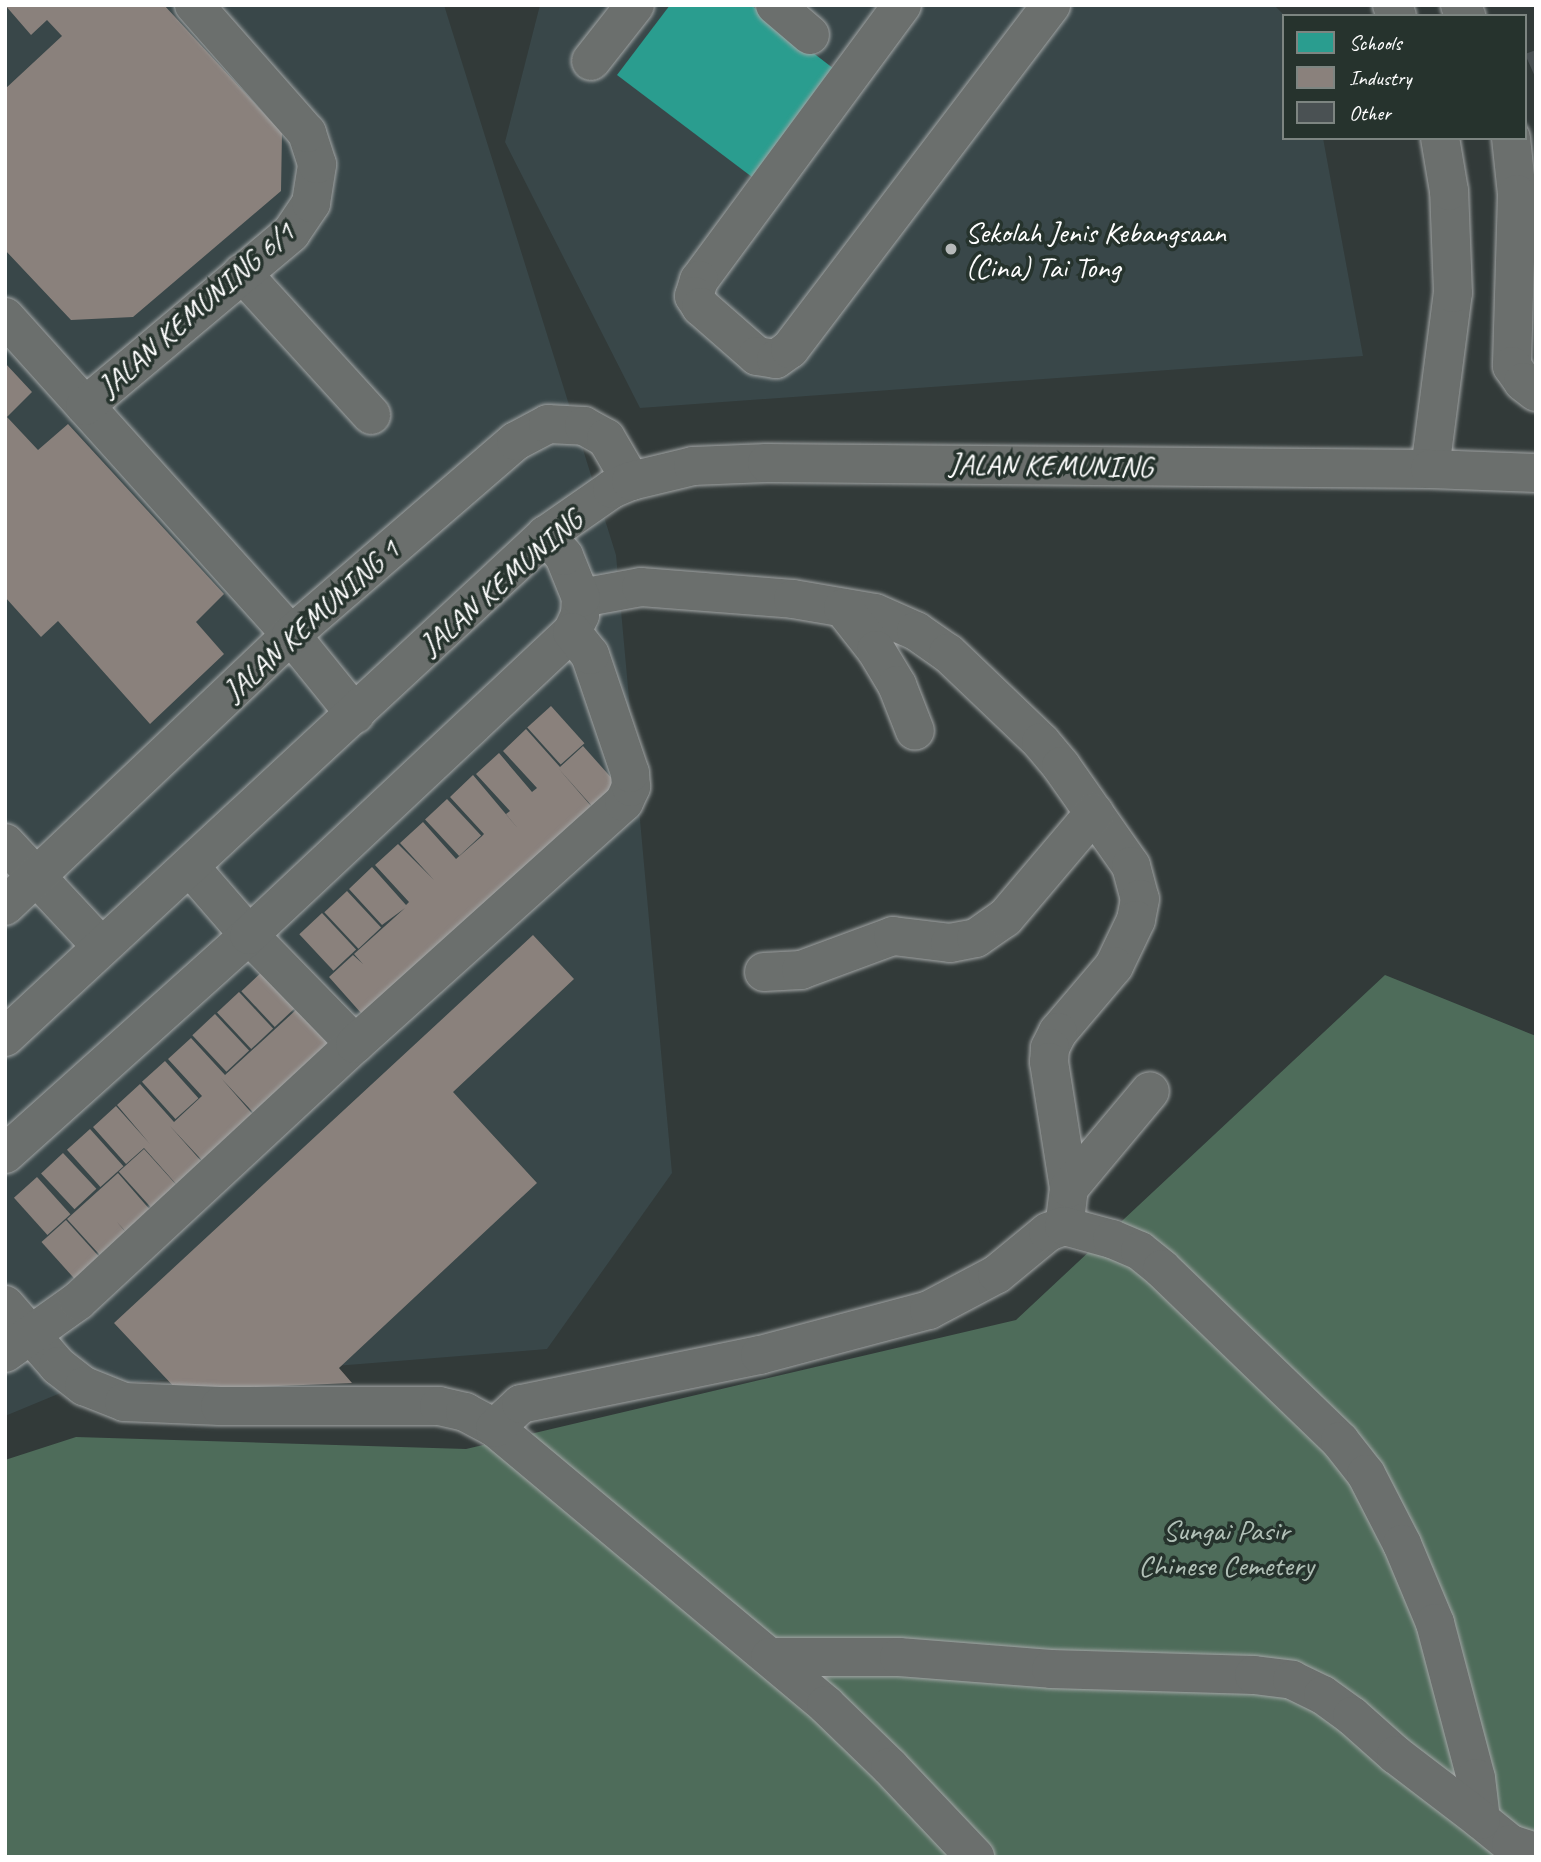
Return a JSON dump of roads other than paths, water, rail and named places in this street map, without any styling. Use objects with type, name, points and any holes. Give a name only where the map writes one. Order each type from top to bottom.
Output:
[{"type":"street","name":"JALAN KEMUNING 6/1","points":[[85,406],[291,233],[311,202],[317,164],[307,133],[194,5]]},
{"type":"street","points":[[591,61],[635,5]]},
{"type":"street","points":[[775,5],[810,35]]},
{"type":"street","points":[[902,5],[699,280],[694,296],[701,307],[757,356],[776,359],[790,349],[1051,5]]},
{"type":"street","points":[[1430,469],[1453,293],[1449,191],[1440,140]]},
{"type":"street","points":[[1511,140],[1517,194],[1512,366],[1523,382],[1536,392]]},
{"type":"street","points":[[242,273],[371,415]]},
{"type":"street","points":[[5,317],[290,635],[355,714]]},
{"type":"street","name":"JALAN KEMUNING 1","points":[[5,906],[35,874],[290,635],[516,442],[548,424],[584,426],[606,438],[631,481]]},
{"type":"street","name":"JALAN KEMUNING","points":[[5,1037],[546,535],[612,489],[631,481],[693,466],[767,463],[1430,469],[1536,473]]},
{"type":"street","points":[[18,1345],[78,1301],[355,1044],[624,802],[631,787],[630,773],[577,615],[564,556],[546,535]]},
{"type":"street","points":[[5,1154],[248,935],[577,615],[641,587],[793,599],[874,613],[916,631],[948,653],[1041,742],[1131,866],[1140,899],[1136,920],[1114,966],[1058,1032],[1050,1048],[1049,1062],[1069,1188],[1064,1226]]},
{"type":"street","points":[[843,608],[876,650],[897,685],[915,731]]},
{"type":"street","points":[[764,972],[801,970],[893,936],[950,943],[976,938],[1005,918],[1094,813]]},
{"type":"street","points":[[5,843],[101,946]]},
{"type":"street","points":[[190,867],[248,935],[355,1044]]},
{"type":"street","points":[[1069,1188],[1150,1091]]},
{"type":"street","points":[[495,1427],[520,1404],[760,1355],[929,1310],[997,1274],[1048,1232],[1064,1226],[1112,1239],[1140,1251],[1163,1269],[1340,1441],[1366,1474],[1402,1544],[1435,1623],[1476,1778],[1481,1820]]},
{"type":"street","points":[[5,1305],[18,1345],[58,1366],[84,1386],[124,1402],[439,1406],[465,1412],[495,1427],[770,1657],[890,1766],[975,1857]]},
{"type":"street","points":[[770,1657],[900,1657],[1051,1669],[1254,1675],[1292,1680],[1324,1695],[1343,1709],[1396,1755],[1511,1844],[1536,1852]]},
{"type":"place","name":"Sekolah Jenis Kebangsaan (Cina) Tai Tong","points":[[951,249]]},
{"type":"park label","name":"Sungai Pasir Chinese Cemetery","points":[[1226,1547]]}]
